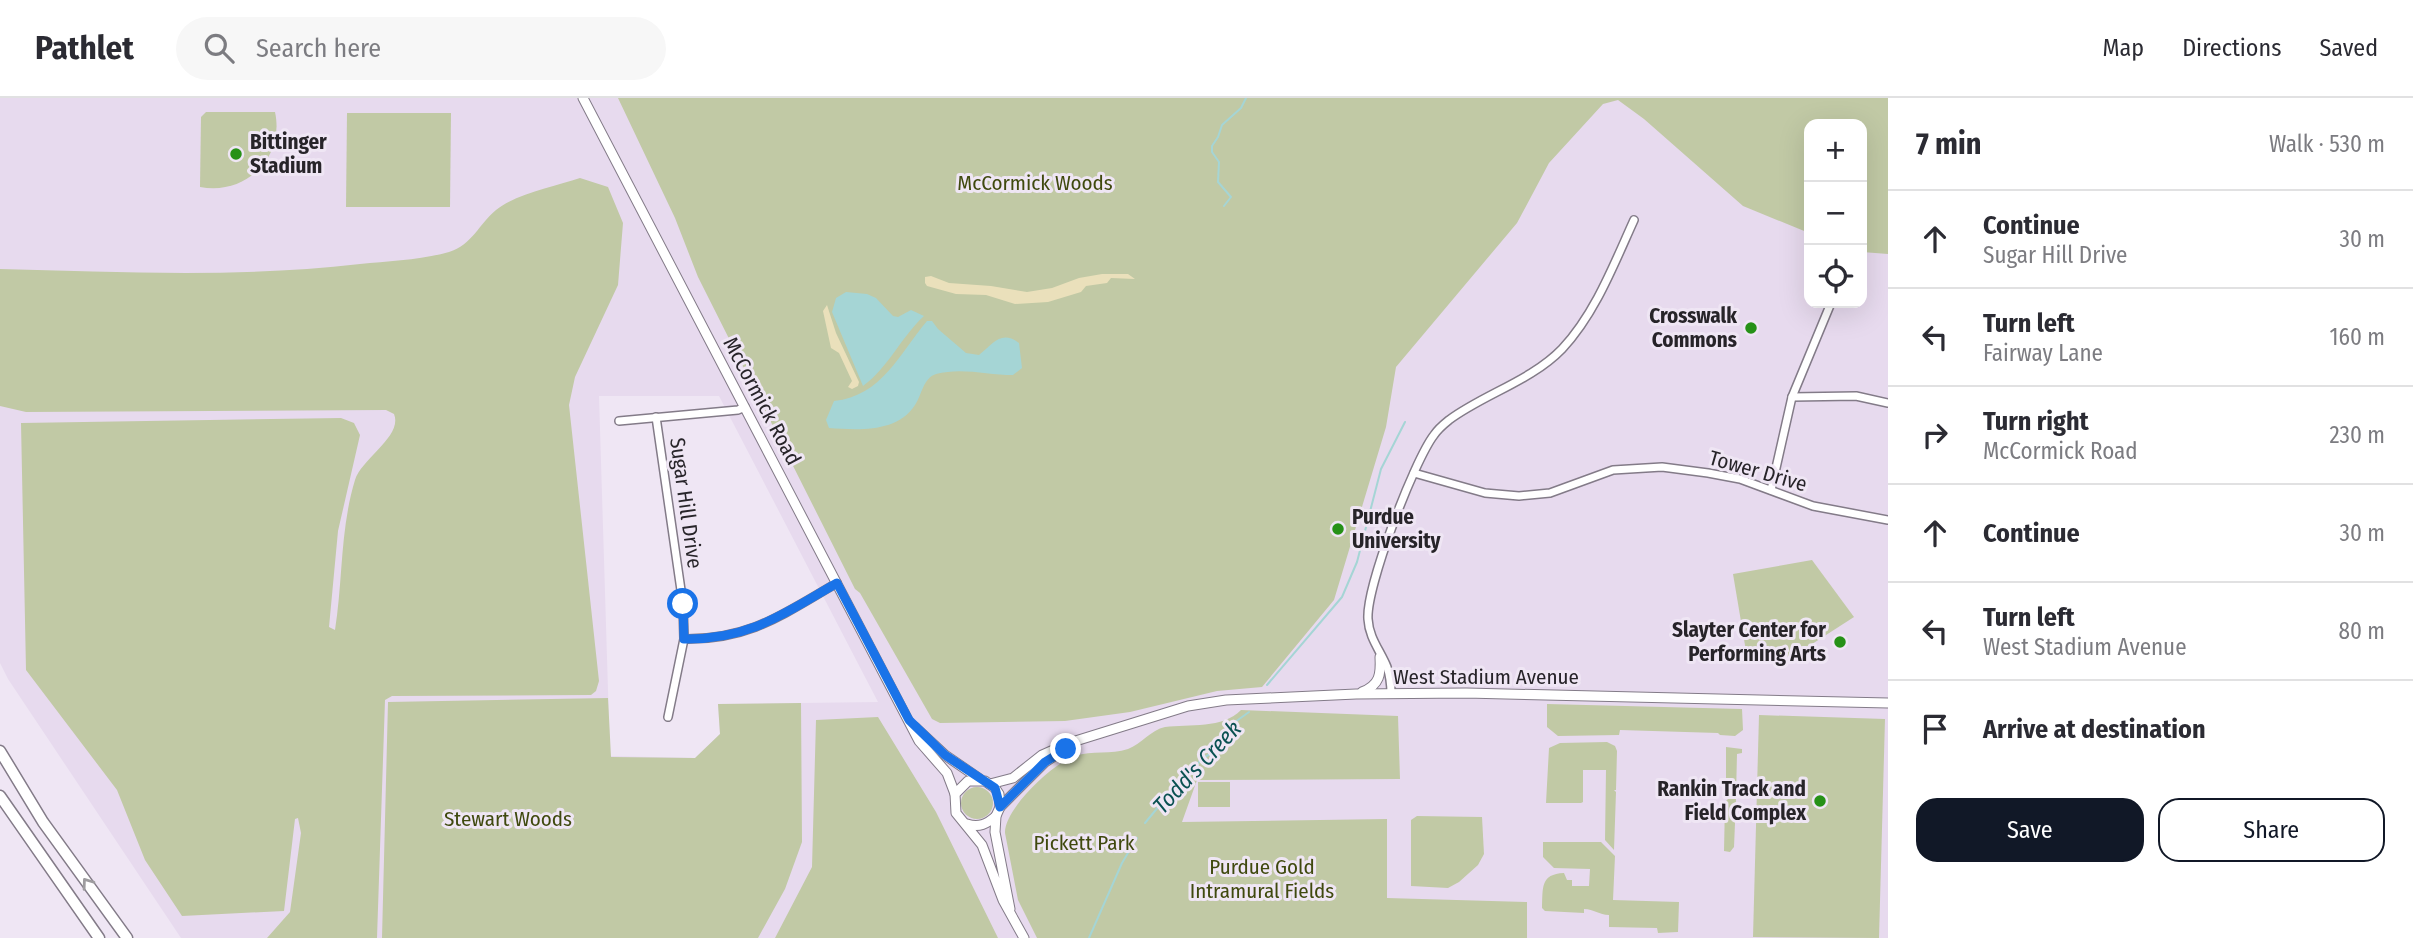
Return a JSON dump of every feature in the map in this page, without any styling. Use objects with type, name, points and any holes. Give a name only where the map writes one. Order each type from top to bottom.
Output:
[{"type":"main road","points":[[0,751],[43,822],[127,938]]},
{"type":"main road","points":[[0,796],[99,938]]},
{"type":"street","name":"McCormick Road","points":[[583,98],[919,741],[947,774],[955,794]]},
{"type":"street","points":[[1391,694],[1386,665],[1372,639],[1368,620],[1370,597],[1381,559],[1414,473],[1433,435],[1479,401],[1545,363],[1572,338],[1608,277],[1634,220]]},
{"type":"street","points":[[1771,490],[1793,397],[1829,308]]},
{"type":"street","points":[[1793,397],[1856,396],[1888,403]]},
{"type":"street","points":[[619,421],[738,410],[745,407]]},
{"type":"street","name":"Sugar Hill Drive","points":[[656,417],[683,604],[684,639],[668,717]]},
{"type":"street","name":"Tower Drive","points":[[1414,473],[1477,491],[1508,496],[1538,496],[1613,470],[1649,467],[1707,473],[1740,480],[1839,512],[1888,520]]},
{"type":"street","points":[[684,639],[712,639],[749,631],[837,583]]},
{"type":"street","points":[[1356,694],[1376,684],[1381,672],[1380,657]]},
{"type":"street","name":"West Stadium Avenue","points":[[990,784],[1013,778],[1042,755],[1069,743],[1172,710],[1207,702],[1356,694],[1543,694],[1888,703]]},
{"type":"street","name":"McCormick Road","points":[[909,720],[945,755],[981,780]]},
{"type":"street","name":"West Stadium Avenue","points":[[998,812],[1045,762],[1088,738]]},
{"type":"street","points":[[1010,909],[995,832],[999,794],[990,784],[981,780],[968,781],[955,794],[956,813],[982,845],[1003,900],[1024,938]]},
{"type":"street","points":[[965,823],[985,825],[998,812]]},
{"type":"shaded area","name":"Purdue University","points":[[0,98],[1888,98],[1888,938],[181,938],[8,679],[0,663]],"holes":[[[599,396],[719,396],[878,702],[718,704],[720,734],[695,758],[610,756]]]},
{"type":"shaded area","points":[[846,292],[867,294],[876,298],[893,316],[898,317],[911,310],[924,316],[880,370],[863,386],[832,312],[836,298]]},
{"type":"shaded area","points":[[927,321],[932,321],[966,353],[979,355],[1002,338],[1013,339],[1019,343],[1022,368],[1013,375],[965,371],[936,374],[925,383],[915,405],[898,421],[876,428],[829,428],[826,420],[834,401],[865,391],[877,382],[888,372]]},
{"type":"green space","name":"McCormick Woods","points":[[618,98],[1888,98],[1888,254],[1867,252],[1867,119],[1804,119],[1804,231],[1743,206],[1644,119],[1618,100],[1603,104],[1549,163],[1517,223],[1396,367],[1386,427],[1334,600],[1262,687],[1217,691],[1130,712],[1065,721],[940,723],[932,719],[860,593],[855,589],[698,277],[675,218]]},
{"type":"green space","name":"Bittinger Stadium","points":[[206,112],[275,112],[274,144],[268,158],[258,170],[232,186],[200,187],[201,117]]},
{"type":"green space","points":[[347,113],[451,113],[450,207],[346,207]]},
{"type":"green space","points":[[580,178],[608,187],[623,223],[618,285],[575,377],[569,405],[599,681],[596,691],[591,695],[392,696],[385,700],[377,938],[267,938],[290,912],[301,833],[298,818],[295,819],[284,911],[182,916],[145,860],[117,790],[26,670],[21,423],[341,418],[354,423],[360,435],[338,531],[329,627],[335,630],[350,498],[359,472],[393,430],[394,414],[386,410],[26,412],[0,406],[0,269],[225,273],[315,268],[427,257],[457,249],[504,204]]},
{"type":"green space","points":[[1812,560],[1854,617],[1795,655],[1748,663],[1733,574]]},
{"type":"green space","name":"Stewart Woods","points":[[608,698],[611,757],[695,758],[720,734],[718,704],[801,703],[802,842],[785,889],[758,938],[382,938],[388,702]]},
{"type":"green space","points":[[1547,704],[1742,709],[1743,730],[1735,736],[1718,733],[1620,730],[1619,735],[1558,736],[1547,727]]},
{"type":"green space","points":[[1241,710],[1398,716],[1400,779],[1197,780],[1182,822],[1387,819],[1387,898],[1527,902],[1527,938],[1037,938],[1018,900],[1005,833],[1012,812],[1031,788],[1075,756],[1128,749],[1165,727],[1215,723],[1234,716]]},
{"type":"green space","name":"Rankin Track and Field Complex","points":[[1759,715],[1885,719],[1879,938],[1753,937]]},
{"type":"green space","points":[[878,717],[936,812],[998,938],[775,938],[812,867],[816,720]]},
{"type":"green space","points":[[1607,742],[1615,746],[1617,751],[1614,850],[1605,840],[1606,770],[1583,770],[1583,802],[1546,803],[1549,748],[1560,743]]},
{"type":"green space","points":[[1726,747],[1742,749],[1742,753],[1737,754],[1736,796],[1726,794]]},
{"type":"green space","points":[[1198,782],[1230,782],[1230,807],[1198,807]]},
{"type":"green space","points":[[977,787],[988,792],[993,803],[988,814],[977,819],[966,814],[961,803],[966,792]]},
{"type":"green space","points":[[1728,799],[1736,799],[1734,847],[1730,852],[1724,851],[1725,802]]},
{"type":"green space","points":[[1417,816],[1482,817],[1484,854],[1478,865],[1448,888],[1411,886],[1411,820]]},
{"type":"green space","points":[[1543,842],[1601,842],[1615,856],[1613,900],[1679,902],[1678,932],[1658,933],[1657,928],[1609,927],[1609,915],[1588,909],[1584,909],[1584,913],[1545,911],[1542,908],[1542,894],[1547,879],[1564,873],[1567,880],[1572,880],[1572,886],[1589,886],[1590,869],[1554,868],[1543,857]]},
{"type":"sand","points":[[1102,274],[1128,274],[1135,279],[1111,278],[1107,283],[1086,286],[1081,292],[1048,302],[1015,304],[986,295],[956,294],[927,286],[925,283],[925,277],[931,276],[949,283],[1027,292]]},
{"type":"sand","points":[[827,305],[836,333],[859,382],[858,386],[852,389],[848,387],[852,381],[839,353],[831,348],[823,311]]},
{"type":"waterway","points":[[1224,206],[1231,197],[1218,182],[1219,162],[1212,152],[1212,146],[1222,125],[1241,108],[1246,98]]},
{"type":"waterway","name":"Todd's Creek","points":[[1267,685],[1342,597],[1357,562],[1381,469],[1405,422]]},
{"type":"waterway","name":"Todd's Creek","points":[[1145,823],[1178,783],[1201,759],[1212,753],[1235,722],[1249,712]]},
{"type":"waterway","name":"Todd's Creek","points":[[1089,938],[1122,863],[1137,838]]},
{"type":"place","name":"Bittinger Stadium","points":[[236,154]]},
{"type":"place","name":"Crosswalk Commons","points":[[1751,328]]},
{"type":"place","name":"Purdue University","points":[[1338,529]]},
{"type":"place","name":"Slayter Center for Performing Arts","points":[[1840,642]]},
{"type":"place","name":"Rankin Track and Field Complex","points":[[1820,801]]},
{"type":"route","points":[[683,604],[684,639],[712,639],[741,634],[757,627],[837,583],[909,720],[945,755],[995,788],[999,794],[1000,807],[1045,762],[1066,749]]},
{"type":"park label","name":"Pickett Park","points":[[1084,843]]},
{"type":"park label","name":"Purdue Gold Intramural Fields","points":[[1262,879]]}]
